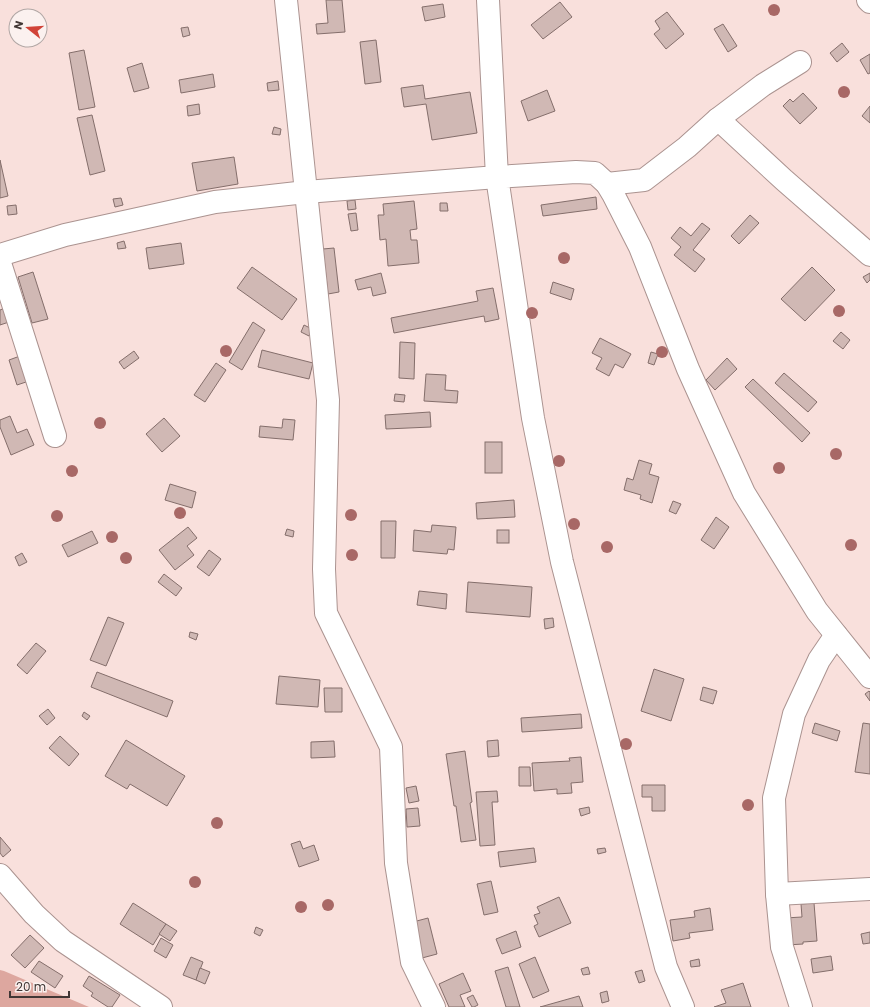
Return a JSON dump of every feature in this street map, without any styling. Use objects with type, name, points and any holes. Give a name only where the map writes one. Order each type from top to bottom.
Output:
[{"type":"street","points":[[286,0],[328,400],[324,569],[326,613],[391,747],[396,862],[412,962],[434,1007]]},
{"type":"street","points":[[488,0],[498,178],[533,418],[562,562],[666,967],[683,1007]]},
{"type":"street","points":[[607,184],[644,180],[687,147],[718,119],[763,86],[800,62]]},
{"type":"street","points":[[718,119],[784,180],[870,255]]},
{"type":"street","points":[[0,255],[65,235],[215,202],[306,192],[576,172],[595,173],[607,184],[640,247],[688,369],[744,493],[817,611],[870,677]]},
{"type":"street","points":[[0,263],[55,436]]},
{"type":"street","points":[[801,1007],[782,947],[777,894],[774,798],[794,714],[819,660],[836,635]]},
{"type":"street","points":[[0,875],[34,914],[63,941],[161,1007]]},
{"type":"street","points":[[777,894],[870,888]]},
{"type":"shaded area","points":[[0,970],[4,971],[89,1007],[0,1007]]},
{"type":"building","points":[[326,0],[342,0],[345,32],[317,34],[316,24],[328,23]]},
{"type":"building","points":[[560,2],[572,17],[543,39],[531,25]]},
{"type":"building","points":[[443,4],[445,17],[425,21],[422,7]]},
{"type":"building","points":[[667,12],[684,34],[666,49],[654,34],[660,29],[655,21]]},
{"type":"building","points":[[723,24],[737,46],[728,52],[714,29]]},
{"type":"building","points":[[188,27],[190,35],[183,37],[181,28]]},
{"type":"building","points":[[376,40],[381,82],[365,84],[360,42]]},
{"type":"building","points":[[842,43],[849,52],[837,62],[830,53]]},
{"type":"building","points":[[84,50],[95,107],[79,110],[69,53]]},
{"type":"building","points":[[870,54],[870,73],[868,74],[860,60]]},
{"type":"building","points":[[142,63],[149,88],[134,92],[127,68]]},
{"type":"building","points":[[213,74],[215,87],[181,93],[179,80]]},
{"type":"building","points":[[278,81],[279,90],[268,91],[267,83]]},
{"type":"building","points":[[423,85],[425,99],[470,92],[477,133],[432,140],[426,104],[404,107],[401,88]]},
{"type":"building","points":[[547,90],[555,111],[528,121],[521,101]]},
{"type":"building","points":[[803,93],[817,108],[800,124],[783,106],[790,99],[793,102]]},
{"type":"building","points":[[199,104],[200,114],[188,116],[187,106]]},
{"type":"building","points":[[870,106],[870,123],[862,116]]},
{"type":"building","points":[[92,115],[105,171],[90,175],[77,118]]},
{"type":"building","points":[[274,127],[281,129],[280,135],[272,134]]},
{"type":"building","points":[[234,157],[238,184],[197,191],[192,163]]},
{"type":"building","points":[[0,160],[8,196],[0,198]]},
{"type":"building","points":[[596,197],[597,209],[543,216],[541,205]]},
{"type":"building","points":[[121,198],[123,205],[115,207],[113,199]]},
{"type":"building","points":[[355,200],[356,209],[348,210],[347,201]]},
{"type":"building","points":[[414,201],[417,229],[410,230],[411,240],[417,240],[419,263],[388,266],[386,239],[380,240],[378,215],[384,215],[383,204]]},
{"type":"building","points":[[440,203],[447,203],[448,211],[440,211]]},
{"type":"building","points":[[16,205],[17,214],[8,215],[7,206]]},
{"type":"building","points":[[356,213],[358,230],[351,231],[348,214]]},
{"type":"building","points":[[750,215],[759,223],[739,244],[731,236]]},
{"type":"building","points":[[702,223],[710,229],[693,250],[705,259],[695,272],[674,255],[681,247],[671,238],[680,227],[691,236]]},
{"type":"building","points":[[124,241],[126,248],[118,249],[117,243]]},
{"type":"building","points":[[181,243],[184,264],[149,269],[146,248]]},
{"type":"building","points":[[334,248],[339,292],[328,294],[323,249]]},
{"type":"building","points":[[252,267],[297,299],[282,320],[237,288]]},
{"type":"building","points":[[812,267],[835,290],[805,321],[781,299]]},
{"type":"building","points":[[33,272],[48,319],[32,323],[18,277]]},
{"type":"building","points":[[381,273],[386,293],[373,296],[371,287],[358,290],[355,280]]},
{"type":"building","points":[[870,273],[870,280],[867,283],[863,277]]},
{"type":"building","points":[[553,282],[574,289],[571,300],[550,293]]},
{"type":"building","points":[[493,288],[499,319],[485,322],[484,316],[394,333],[391,318],[478,301],[476,291]]},
{"type":"building","points":[[5,308],[9,322],[0,325],[0,310]]},
{"type":"building","points":[[253,322],[265,330],[242,370],[229,362]]},
{"type":"building","points":[[304,325],[312,329],[309,336],[301,332]]},
{"type":"building","points":[[841,332],[850,340],[843,349],[833,341]]},
{"type":"building","points":[[600,338],[631,354],[623,368],[615,364],[609,376],[596,369],[602,358],[592,353]]},
{"type":"building","points":[[400,342],[415,343],[414,379],[399,378]]},
{"type":"building","points":[[262,350],[313,363],[309,379],[258,367]]},
{"type":"building","points":[[134,351],[139,358],[124,369],[119,362]]},
{"type":"building","points":[[651,352],[658,354],[654,365],[648,363]]},
{"type":"building","points":[[20,356],[29,381],[17,385],[9,360]]},
{"type":"building","points":[[727,358],[737,369],[715,390],[706,380]]},
{"type":"building","points":[[216,363],[226,370],[205,402],[194,395]]},
{"type":"building","points":[[784,373],[817,402],[808,412],[775,383]]},
{"type":"building","points":[[426,374],[446,375],[445,390],[458,391],[457,403],[424,401]]},
{"type":"building","points":[[753,379],[810,433],[802,442],[745,387]]},
{"type":"building","points":[[395,394],[405,395],[404,402],[394,401]]},
{"type":"building","points":[[430,412],[431,427],[386,429],[385,415]]},
{"type":"building","points":[[10,416],[17,433],[27,429],[34,445],[11,455],[0,427],[0,420]]},
{"type":"building","points":[[164,418],[180,436],[162,452],[146,434]]},
{"type":"building","points":[[283,419],[295,420],[293,440],[259,437],[260,426],[282,428]]},
{"type":"building","points":[[485,442],[502,442],[502,473],[485,473]]},
{"type":"building","points":[[639,460],[652,464],[649,474],[659,477],[652,503],[640,499],[641,495],[624,490],[627,478],[633,480]]},
{"type":"building","points":[[170,484],[196,492],[192,508],[165,500]]},
{"type":"building","points":[[514,500],[515,517],[477,519],[476,503]]},
{"type":"building","points":[[673,501],[681,504],[676,514],[669,511]]},
{"type":"building","points":[[716,517],[729,527],[714,549],[701,540]]},
{"type":"building","points":[[381,521],[396,521],[395,558],[381,558]]},
{"type":"building","points":[[432,525],[456,527],[454,550],[448,549],[447,554],[413,551],[414,530],[431,532]]},
{"type":"building","points":[[188,527],[197,538],[187,546],[194,555],[175,570],[159,550]]},
{"type":"building","points":[[287,529],[294,531],[293,537],[285,535]]},
{"type":"building","points":[[497,530],[509,530],[509,543],[497,543]]},
{"type":"building","points":[[92,531],[98,543],[68,557],[62,545]]},
{"type":"building","points":[[209,550],[221,559],[209,576],[197,567]]},
{"type":"building","points":[[22,553],[27,562],[19,566],[15,557]]},
{"type":"building","points":[[164,574],[182,588],[176,596],[158,582]]},
{"type":"building","points":[[468,582],[532,587],[530,617],[466,612]]},
{"type":"building","points":[[419,591],[447,594],[446,609],[417,605]]},
{"type":"building","points":[[108,617],[124,623],[106,666],[90,660]]},
{"type":"building","points":[[553,618],[554,627],[545,629],[544,619]]},
{"type":"building","points":[[190,632],[198,634],[196,640],[189,637]]},
{"type":"building","points":[[36,643],[46,651],[27,674],[17,665]]},
{"type":"building","points":[[654,669],[684,679],[671,721],[641,711]]},
{"type":"building","points":[[97,672],[173,701],[167,717],[91,687]]},
{"type":"building","points":[[279,676],[320,680],[318,707],[276,704]]},
{"type":"building","points":[[703,687],[717,691],[713,704],[700,700]]},
{"type":"building","points":[[324,688],[342,688],[342,712],[325,712]]},
{"type":"building","points":[[869,691],[870,692],[870,701],[865,694]]},
{"type":"building","points":[[48,709],[55,718],[47,725],[39,716]]},
{"type":"building","points":[[84,712],[90,716],[87,720],[82,716]]},
{"type":"building","points":[[581,714],[582,728],[522,732],[521,718]]},
{"type":"building","points":[[815,723],[840,731],[837,741],[812,733]]},
{"type":"building","points":[[863,723],[870,724],[870,774],[855,772]]},
{"type":"building","points":[[60,736],[79,754],[69,766],[49,748]]},
{"type":"building","points":[[126,740],[185,776],[167,806],[130,784],[127,789],[105,776]]},
{"type":"building","points":[[498,740],[499,756],[488,757],[487,741]]},
{"type":"building","points":[[334,741],[335,757],[311,758],[311,742]]},
{"type":"building","points":[[465,751],[472,802],[470,803],[476,840],[461,842],[446,754]]},
{"type":"building","points":[[581,757],[583,782],[571,783],[572,793],[557,794],[557,789],[534,791],[532,763],[570,761],[569,758]]},
{"type":"building","points":[[519,767],[530,767],[531,786],[519,786]]},
{"type":"building","points":[[642,785],[665,785],[665,811],[652,811],[652,797],[642,797]]},
{"type":"building","points":[[416,786],[419,801],[409,803],[406,788]]},
{"type":"building","points":[[497,791],[498,802],[492,802],[495,845],[480,846],[476,792]]},
{"type":"building","points":[[589,807],[590,813],[581,816],[579,809]]},
{"type":"building","points":[[418,808],[420,826],[407,827],[406,809]]},
{"type":"building","points":[[0,837],[11,850],[3,857],[0,853]]},
{"type":"building","points":[[300,841],[303,849],[314,845],[319,860],[299,867],[291,844]]},
{"type":"building","points":[[534,848],[536,862],[500,867],[498,852]]},
{"type":"building","points":[[605,848],[606,852],[598,854],[597,849]]},
{"type":"building","points":[[491,881],[498,912],[484,915],[477,884]]},
{"type":"building","points":[[559,897],[571,923],[539,937],[534,926],[538,924],[534,915],[540,913],[537,907]]},
{"type":"building","points":[[133,903],[166,924],[153,945],[120,924]]},
{"type":"building","points":[[814,903],[817,941],[787,945],[785,918],[802,917],[801,904]]},
{"type":"building","points":[[710,908],[713,930],[689,933],[690,938],[673,941],[670,920],[695,917],[694,911]]},
{"type":"building","points":[[428,918],[437,954],[422,958],[413,922]]},
{"type":"building","points":[[166,924],[177,931],[170,941],[159,934]]},
{"type":"building","points":[[256,927],[263,930],[260,936],[254,933]]},
{"type":"building","points":[[516,931],[521,947],[502,954],[496,939]]},
{"type":"building","points":[[870,932],[870,943],[863,944],[861,934]]},
{"type":"building","points":[[30,935],[44,948],[25,968],[11,955]]},
{"type":"building","points":[[161,938],[173,945],[166,958],[154,951]]},
{"type":"building","points":[[831,956],[833,970],[813,973],[811,959]]},
{"type":"building","points":[[191,957],[203,962],[196,980],[183,975]]},
{"type":"building","points":[[535,957],[549,991],[533,998],[519,964]]},
{"type":"building","points":[[699,959],[700,966],[691,967],[690,961]]},
{"type":"building","points":[[39,961],[63,976],[55,988],[31,972]]},
{"type":"building","points":[[508,967],[520,1007],[506,1007],[495,971]]},
{"type":"building","points":[[588,967],[590,974],[583,975],[581,969]]},
{"type":"building","points":[[200,968],[210,972],[205,984],[196,980]]},
{"type":"building","points":[[642,970],[645,981],[639,983],[635,972]]},
{"type":"building","points":[[463,973],[471,991],[460,995],[465,1007],[449,1007],[439,984]]},
{"type":"building","points":[[89,976],[120,995],[112,1007],[108,1007],[91,996],[93,993],[83,986]]},
{"type":"building","points":[[743,983],[751,1007],[714,1007],[726,1003],[721,990]]},
{"type":"building","points":[[607,991],[609,1001],[602,1003],[600,993]]},
{"type":"building","points":[[473,995],[478,1005],[472,1007],[467,998]]},
{"type":"building","points":[[579,996],[583,1007],[540,1007]]}]
